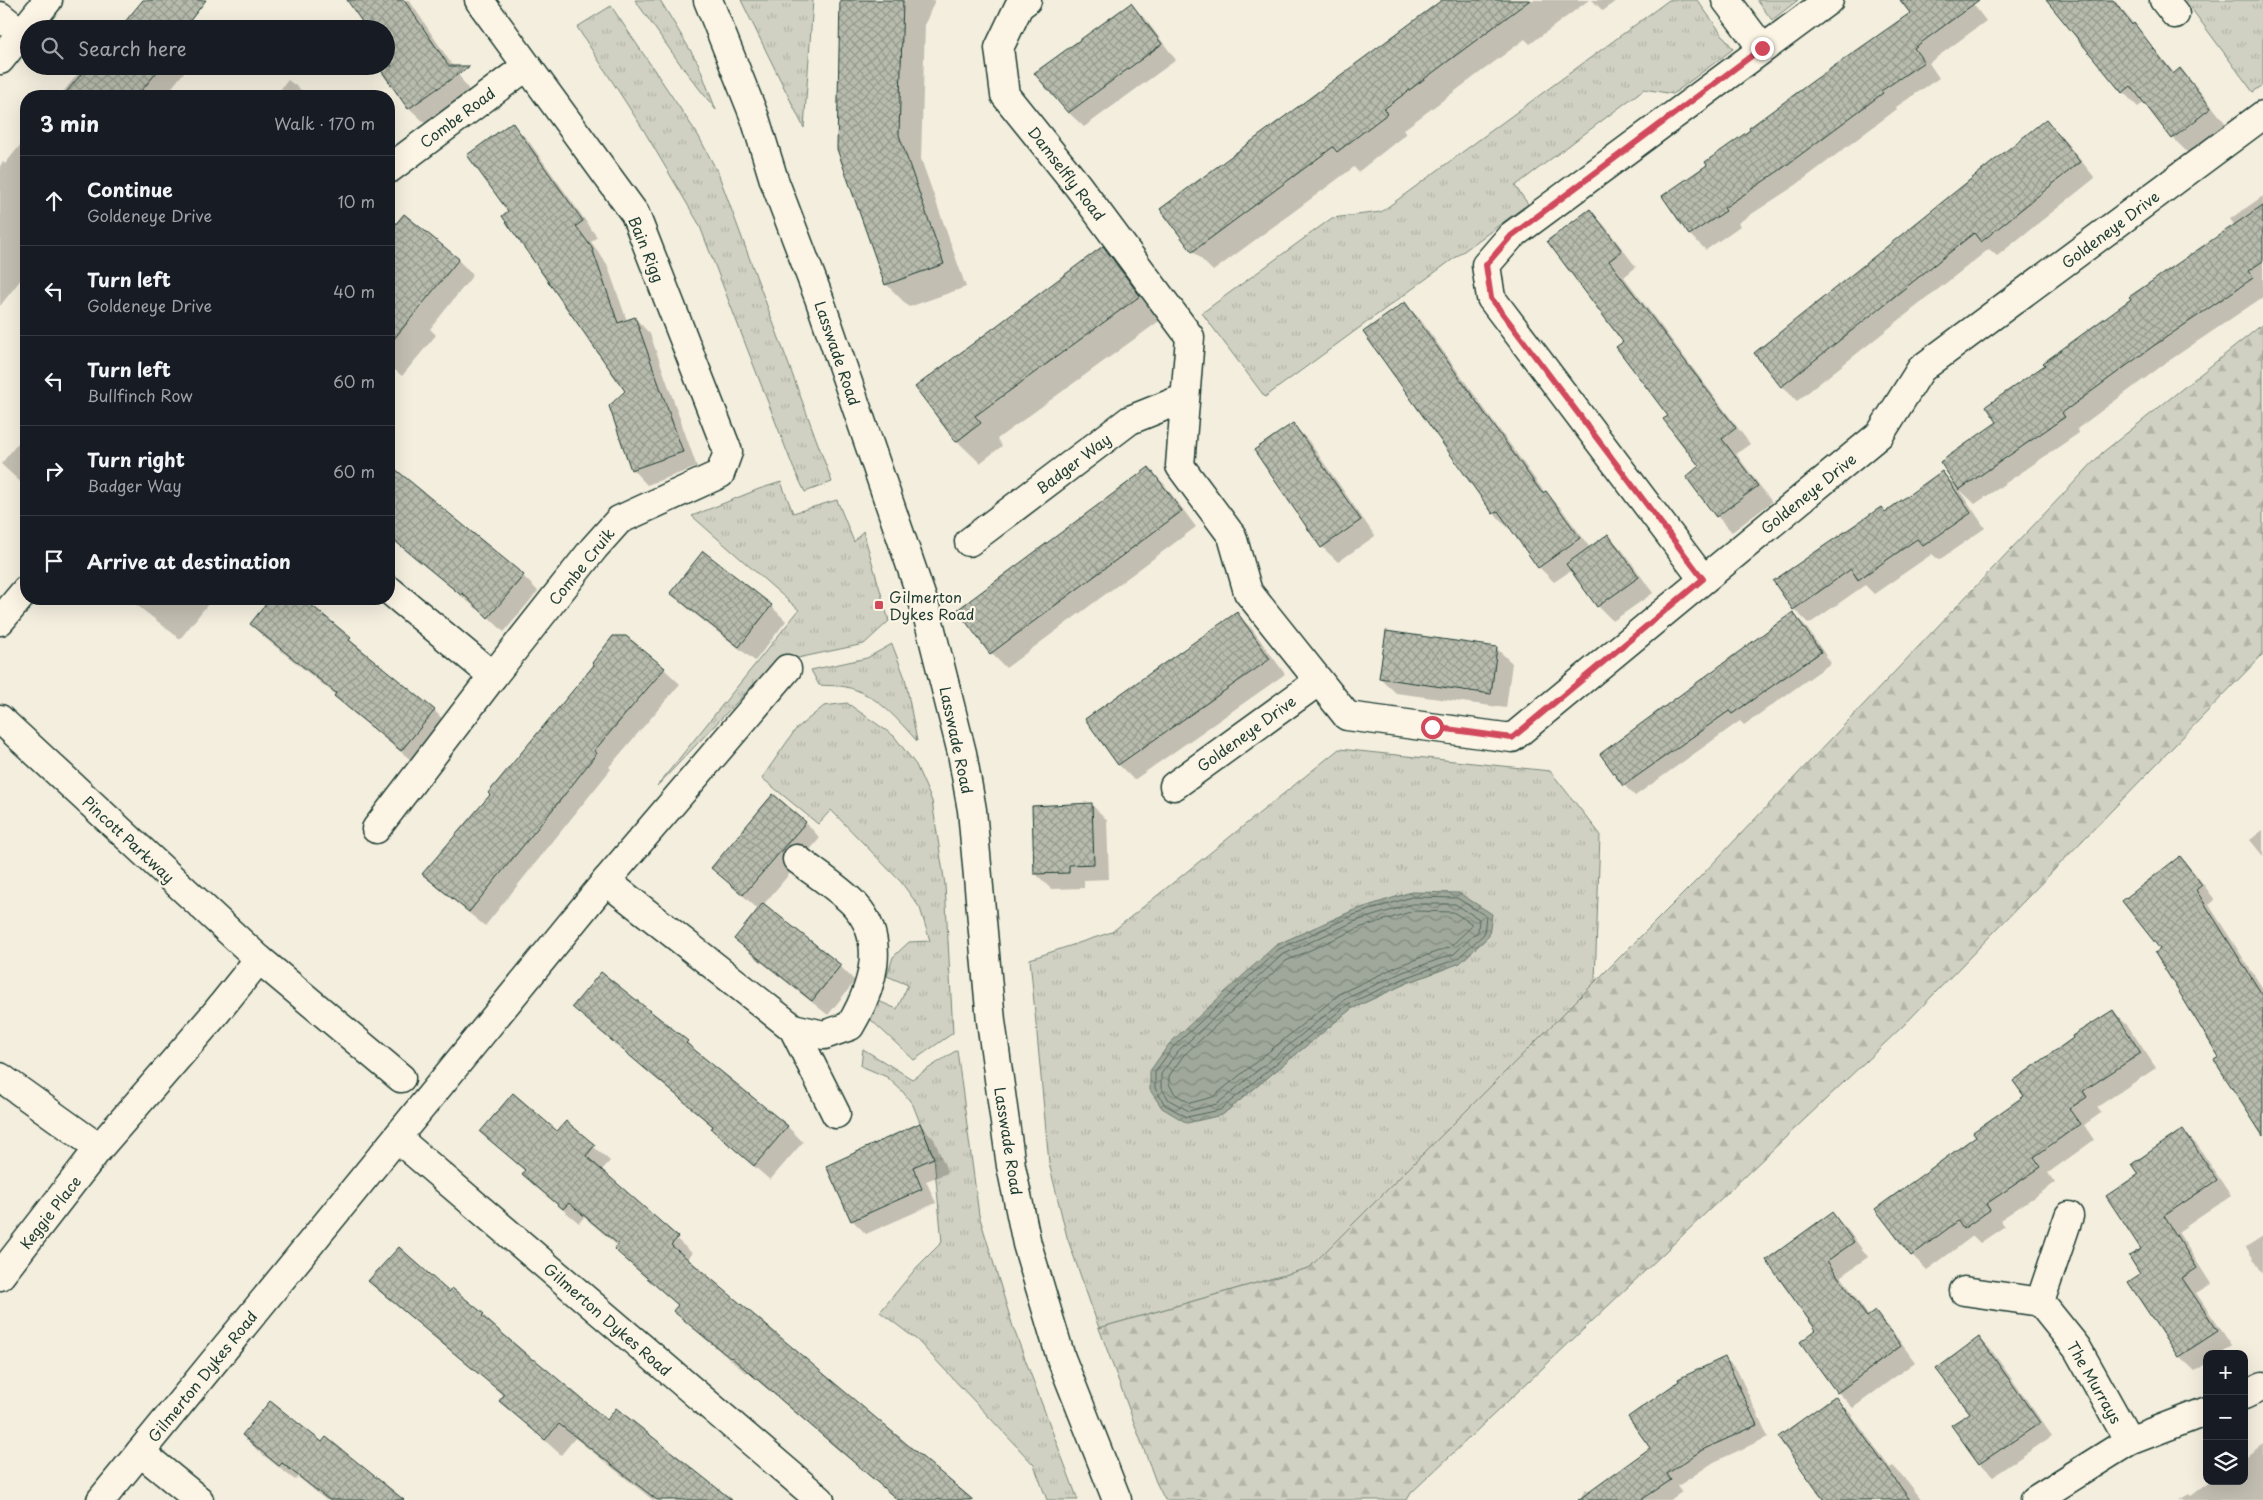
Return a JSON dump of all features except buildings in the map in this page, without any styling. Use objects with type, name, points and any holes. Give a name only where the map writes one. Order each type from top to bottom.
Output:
[{"type":"street","points":[[32,20],[48,0]]},
{"type":"street","name":"Bain Rigg","points":[[479,0],[634,214],[728,452],[720,474]]},
{"type":"street","name":"Lasswade Road","points":[[708,0],[755,118],[774,180],[819,298],[926,610],[962,753],[970,800],[991,1021],[1011,1166],[1027,1244],[1062,1358],[1117,1500]]},
{"type":"street","name":"Damselfly Road","points":[[1028,0],[1019,6],[999,48],[1005,95],[1078,186],[1190,337]]},
{"type":"street","points":[[1726,0],[1762,48]]},
{"type":"street","points":[[1703,579],[1491,298],[1486,265],[1511,236],[1829,0]]},
{"type":"street","points":[[0,16],[20,31]]},
{"type":"street","points":[[0,60],[20,35]]},
{"type":"street","name":"Combe Road","points":[[395,165],[527,66]]},
{"type":"street","name":"Goldeneye Drive","points":[[1190,337],[1180,466],[1232,536],[1248,592],[1347,716],[1512,738],[1880,434],[1920,369],[2263,115]]},
{"type":"street","name":"Badger Way","points":[[969,542],[1130,420],[1185,398]]},
{"type":"street","name":"Combe Cruik","points":[[376,829],[493,676],[594,548],[619,520],[720,474]]},
{"type":"street","points":[[395,595],[493,676]]},
{"type":"street","points":[[0,622],[20,597]]},
{"type":"street","name":"Gilmerton Dykes Road","points":[[101,1500],[606,881],[787,669]]},
{"type":"street","name":"Goldeneye Drive","points":[[1174,786],[1319,681]]},
{"type":"street","name":"Pincott Parkway","points":[[0,719],[259,959],[401,1078]]},
{"type":"street","points":[[793,1028],[824,1035],[850,1026],[864,1002],[875,961],[871,933],[855,905],[797,859]]},
{"type":"street","points":[[606,881],[793,1028],[836,1114]]},
{"type":"street","points":[[0,1077],[99,1148],[215,1014],[259,959]]},
{"type":"street","name":"Gilmerton Dykes Road","points":[[397,1138],[820,1500]]},
{"type":"street","name":"Keggie Place","points":[[0,1276],[99,1148]]},
{"type":"street","points":[[1964,1291],[2040,1302],[2070,1216]]},
{"type":"street","name":"The Murrays","points":[[2040,1302],[2077,1348],[2129,1441]]},
{"type":"street","points":[[2248,1393],[2263,1386]]},
{"type":"street","name":"The Murrays","points":[[2035,1500],[2129,1441],[2203,1413]]},
{"type":"street","name":"Gilmerton Dykes Road","points":[[140,1452],[199,1500]]},
{"type":"green space","points":[[635,0],[660,0],[698,63],[716,110],[683,68]]},
{"type":"green space","points":[[741,0],[813,0],[804,128]]},
{"type":"green space","points":[[1669,0],[1697,0],[1733,49],[1673,94],[1644,89],[1515,186],[1528,204],[1265,397],[1202,313],[1332,218],[1381,212]]},
{"type":"green space","points":[[1757,0],[1798,0],[1772,20]]},
{"type":"green space","points":[[2185,0],[2263,0],[2263,85],[2253,92]]},
{"type":"green space","points":[[611,6],[698,135],[718,173],[832,482],[805,492],[793,467],[699,224],[643,129],[577,27]]},
{"type":"green space","points":[[2263,324],[2263,654],[1904,1025],[1411,1493],[1407,1500],[1165,1500],[1156,1482],[1099,1328],[1309,1268],[1702,875],[2102,453]]},
{"type":"green space","points":[[781,482],[793,513],[837,500],[854,542],[863,531],[889,621],[864,644],[774,663],[657,786],[799,610],[692,516]]},
{"type":"green space","points":[[892,644],[905,678],[917,741],[877,701],[857,690],[840,686],[819,685],[811,670],[867,658]]},
{"type":"green space","points":[[847,703],[894,736],[916,765],[932,801],[945,885],[953,1033],[914,1060],[869,1018],[876,1000],[897,1009],[908,985],[887,976],[893,957],[909,942],[930,941],[920,908],[901,882],[831,810],[818,824],[762,778],[796,729],[824,706]]},
{"type":"green space","points":[[1339,749],[1550,771],[1600,834],[1595,982],[1309,1268],[1099,1328],[1067,1237],[1049,1163],[1030,959],[1112,932]],"holes":[[[1412,892],[1460,963],[1407,983],[1351,1009],[1222,1115],[1276,945],[1352,911]]]},
{"type":"green space","points":[[863,1049],[912,1079],[957,1050],[979,1215],[1013,1327],[1078,1500],[1047,1500],[1034,1465],[917,1340],[880,1312],[917,1267],[942,1242],[934,1158],[913,1105],[903,1092],[887,1077],[861,1066]]},
{"type":"water","points":[[1412,892],[1459,893],[1492,914],[1489,936],[1460,963],[1407,983],[1351,1009],[1222,1115],[1187,1123],[1162,1108],[1150,1090],[1150,1071],[1169,1044],[1276,945],[1352,911]]},
{"type":"place","name":"Gilmerton Dykes Road","points":[[879,605]]},
{"type":"route","points":[[1432,727],[1512,738],[1703,579],[1491,298],[1486,265],[1511,236],[1762,48]]}]
